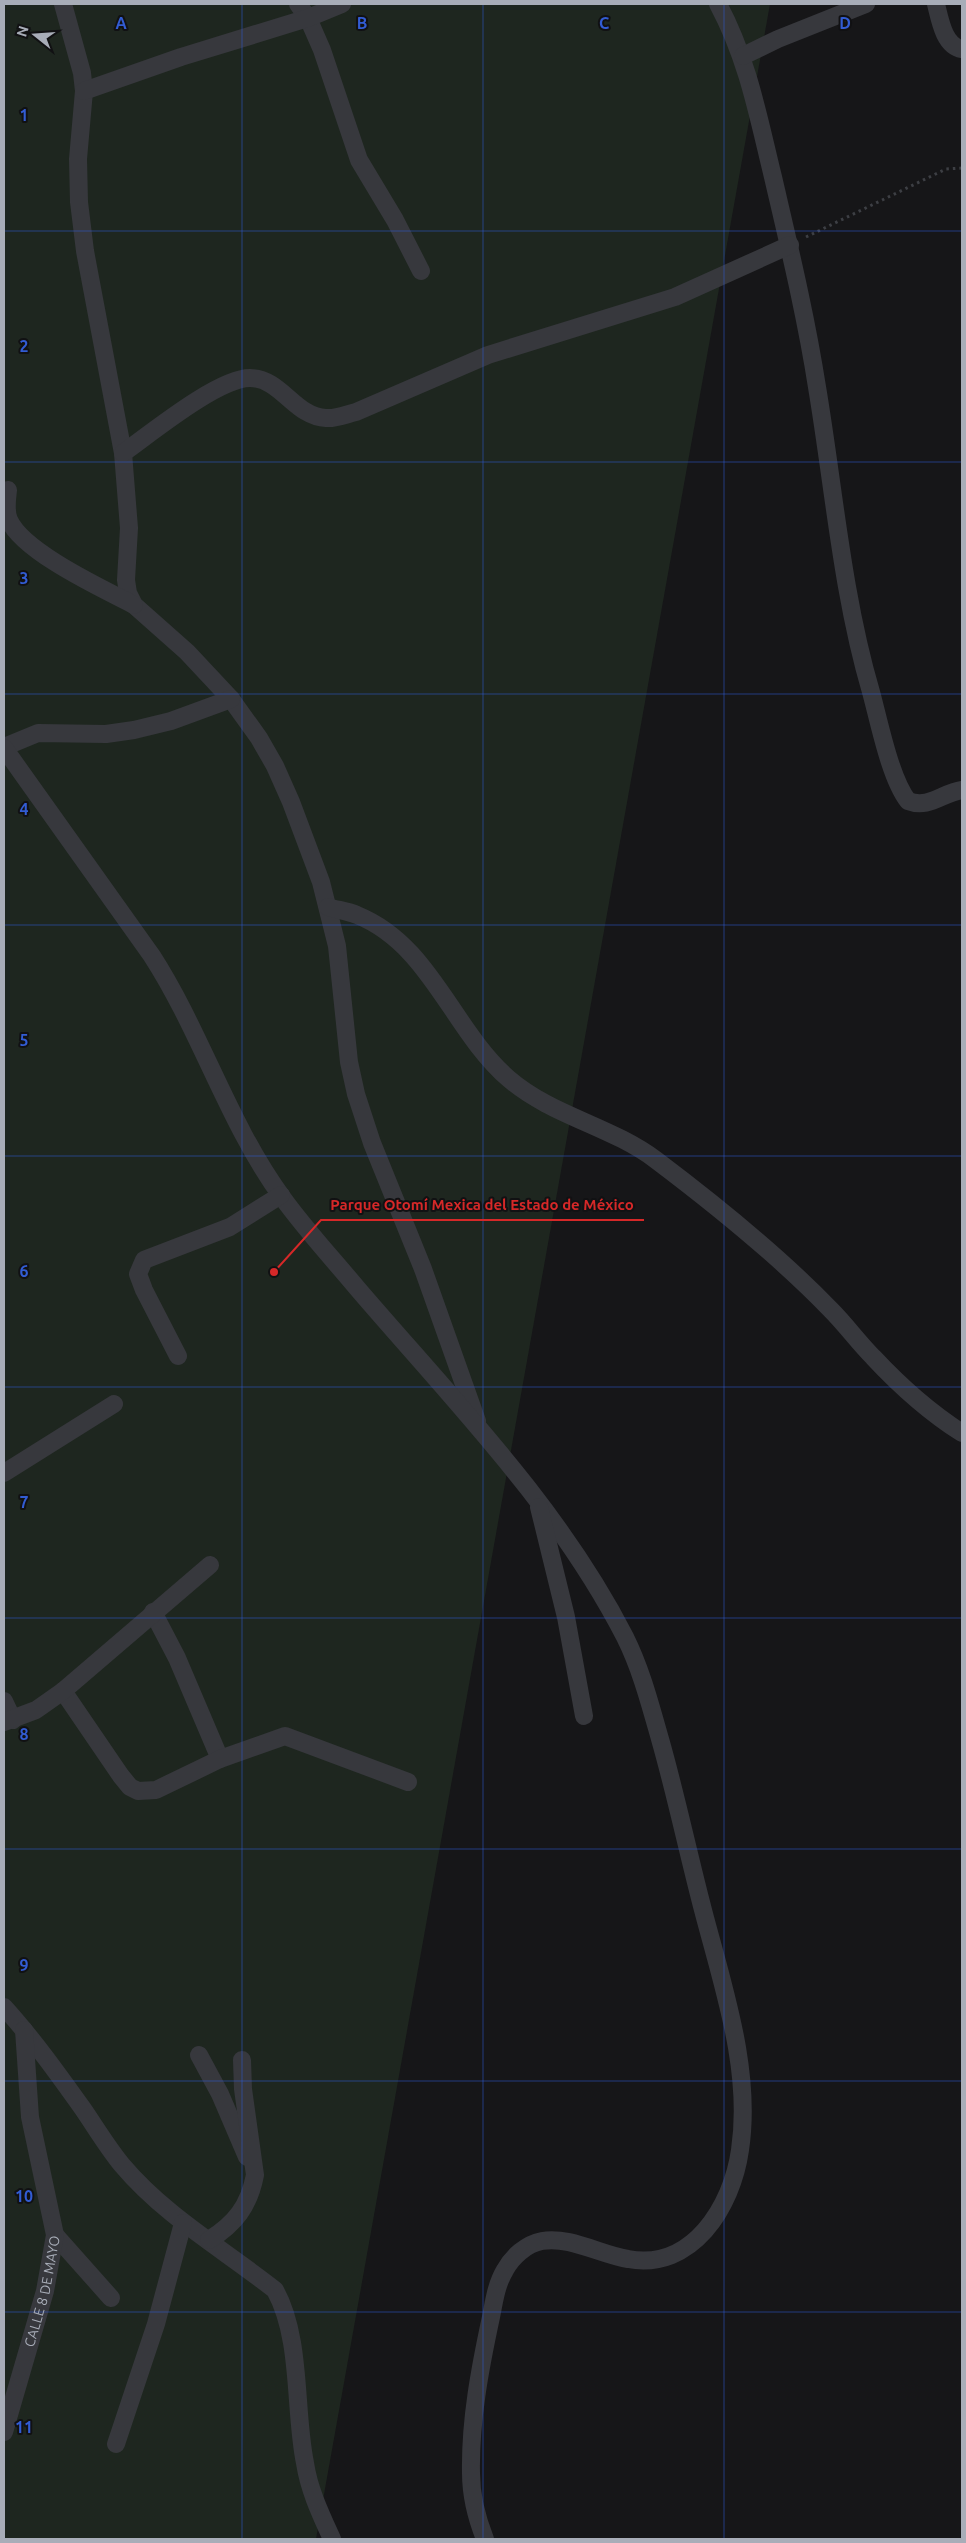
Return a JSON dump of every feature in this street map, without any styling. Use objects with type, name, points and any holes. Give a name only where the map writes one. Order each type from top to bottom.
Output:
[{"type":"street","points":[[63,4],[82,73],[84,91],[79,151],[79,202],[85,251],[123,453],[130,528],[126,580],[128,593],[134,605]]},
{"type":"street","points":[[84,91],[303,11],[342,4]]},
{"type":"street","points":[[718,4],[743,56],[790,245],[809,337],[850,607],[865,674],[891,760],[902,793],[908,801],[925,804],[951,792],[962,790]]},
{"type":"street","points":[[743,56],[778,39],[866,4]]},
{"type":"street","points":[[936,4],[948,40],[953,46],[962,49]]},
{"type":"street","points":[[303,11],[322,50],[359,160],[421,271]]},
{"type":"street","points":[[123,453],[199,401],[234,380],[250,378],[266,381],[303,410],[316,416],[337,417],[356,412],[488,354],[675,297],[790,245]]},
{"type":"street","points":[[8,490],[8,519],[18,533],[74,574],[134,605],[187,652],[231,699],[259,738],[275,766],[306,840],[328,907],[337,946],[349,1062],[356,1094],[372,1143],[424,1269],[480,1428]]},
{"type":"street","points":[[231,699],[171,721],[134,730],[106,734],[38,732],[4,748],[175,991],[243,1131],[281,1196],[317,1241],[480,1428],[538,1503],[596,1587],[626,1639],[644,1682],[730,2017],[742,2083],[744,2116],[740,2154],[733,2180],[721,2208],[706,2230],[688,2247],[671,2257],[648,2262],[625,2259],[560,2241],[541,2241],[525,2248],[505,2269],[497,2287],[487,2336],[473,2431],[471,2478],[480,2525],[485,2539]]},
{"type":"street","points":[[328,907],[357,915],[378,926],[403,945],[422,965],[490,1060],[509,1079],[535,1098],[624,1139],[654,1158],[796,1275],[904,1388],[935,1416],[962,1433]]},
{"type":"street","points":[[178,1356],[138,1274],[144,1260],[230,1227],[281,1196]]},
{"type":"street","points":[[4,1473],[114,1404]]},
{"type":"street","points":[[538,1503],[542,1526],[566,1617],[584,1716]]},
{"type":"street","points":[[4,1701],[9,1721],[36,1710],[62,1691],[210,1565]]},
{"type":"street","points":[[153,1612],[177,1658],[220,1758]]},
{"type":"street","points":[[62,1691],[121,1776],[130,1787],[138,1791],[156,1790],[220,1758],[285,1736],[408,1782]]},
{"type":"street","points":[[4,2007],[24,2030],[121,2164],[142,2187],[183,2223],[209,2240],[275,2290],[283,2305],[290,2332],[305,2465],[313,2495],[332,2539]]},
{"type":"street","name":"CALLE 8 DE MAYO","points":[[4,2432],[45,2292],[55,2235],[30,2117],[24,2030]]},
{"type":"street","points":[[199,2055],[220,2094],[256,2176]]},
{"type":"street","points":[[209,2240],[225,2230],[242,2214],[256,2176],[243,2089],[242,2060]]},
{"type":"street","points":[[116,2444],[156,2324],[183,2223]]},
{"type":"street","points":[[55,2235],[111,2298]]},
{"type":"path","points":[[790,245],[946,170],[962,168]]},
{"type":"shaded area","points":[[4,4],[770,4],[316,2539],[4,2539]]},
{"type":"place","name":"Parque Otomí Mexica del Estado de México","points":[[274,1272]]}]
